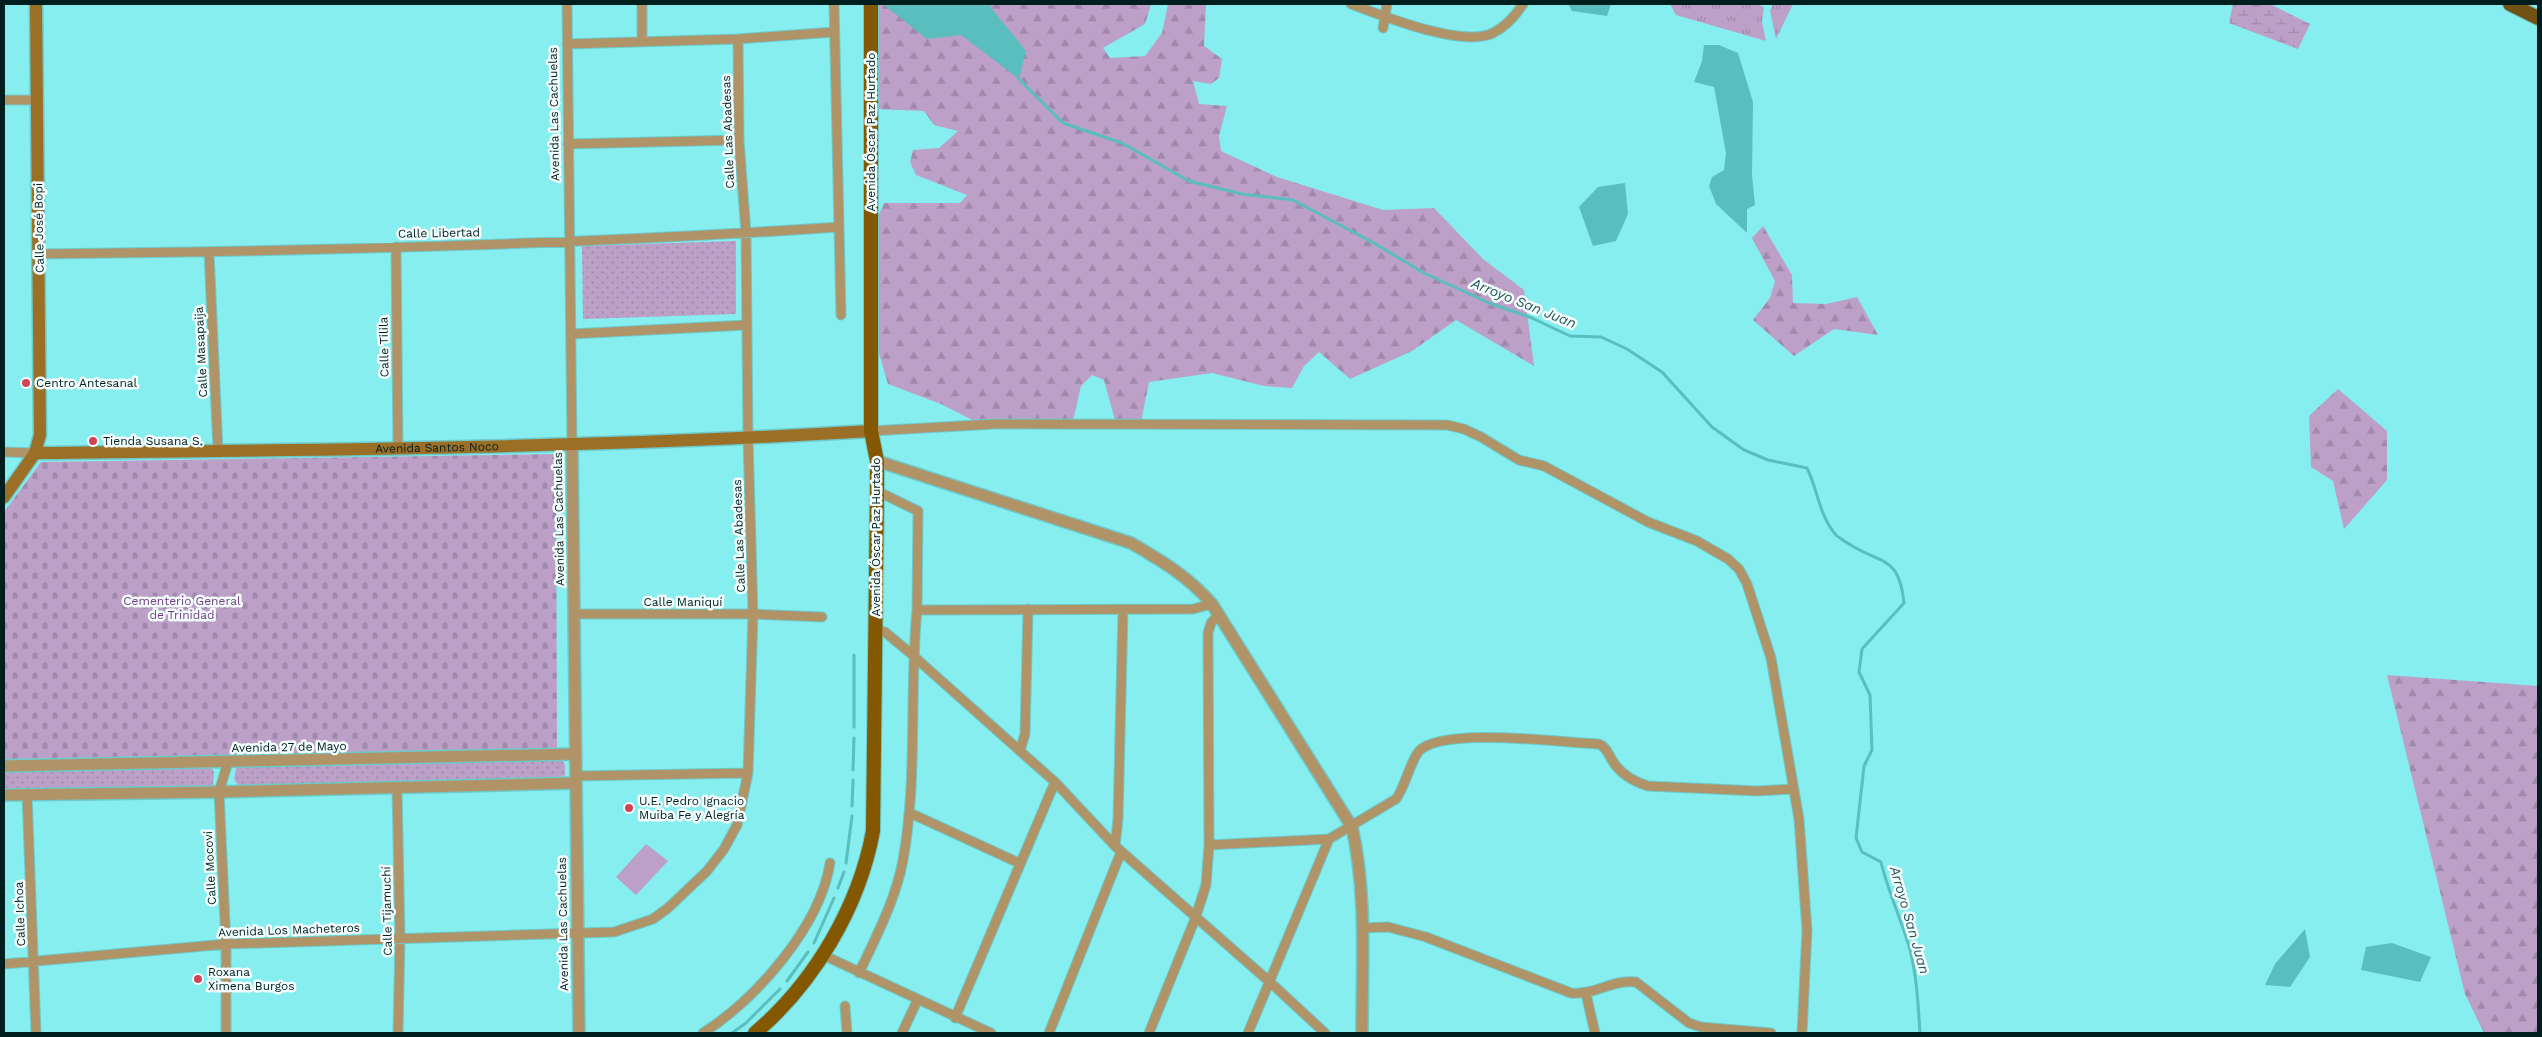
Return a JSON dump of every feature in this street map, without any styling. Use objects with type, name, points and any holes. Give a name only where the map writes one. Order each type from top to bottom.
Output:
[{"type":"highway","points":[[2510,4],[2538,18]]},
{"type":"main road","name":"Calle José Bopi","points":[[35,453],[40,435],[36,4]]},
{"type":"main road","name":"Avenida Óscar Paz Hurtado","points":[[755,1033],[778,1014],[823,954],[862,873],[873,831],[881,631],[877,461],[871,430],[871,4]]},
{"type":"main road","name":"Avenida Santos Noco","points":[[35,453],[572,445],[748,438],[871,430]]},
{"type":"main road","points":[[4,497],[35,453]]},
{"type":"street","name":"Avenida Las Cachuelas","points":[[567,4],[578,1033]]},
{"type":"street","points":[[642,4],[642,42]]},
{"type":"street","points":[[834,4],[841,315]]},
{"type":"street","points":[[1352,4],[1385,17],[1453,36],[1473,37],[1493,33],[1516,15],[1523,4]]},
{"type":"street","points":[[1383,28],[1386,4]]},
{"type":"street","points":[[567,44],[738,39],[834,32]]},
{"type":"street","name":"Calle Las Abadesas","points":[[576,934],[614,932],[634,927],[653,919],[685,893],[724,850],[737,825],[748,773],[753,614],[748,438],[746,233],[739,140],[738,39]]},
{"type":"street","points":[[4,100],[38,100]]},
{"type":"street","points":[[568,144],[739,140]]},
{"type":"street","name":"Calle Libertad","points":[[39,254],[209,252],[571,242],[839,227]]},
{"type":"street","name":"Calle Tilila","points":[[396,246],[398,448]]},
{"type":"street","name":"Calle Masapaija","points":[[209,252],[218,450]]},
{"type":"street","points":[[571,334],[747,325]]},
{"type":"street","points":[[871,430],[995,424],[1193,426],[1398,423],[1447,425],[1464,429],[1519,460],[1544,466],[1648,522],[1697,541],[1728,559],[1739,569],[1747,584],[1771,658],[1800,818],[1807,930],[1802,1033]]},
{"type":"street","name":"Avenida Santos Noco","points":[[4,452],[35,453]]},
{"type":"street","points":[[877,461],[1132,543],[1164,562],[1196,585],[1216,609],[1352,827],[1359,858],[1362,928],[1362,1033]]},
{"type":"street","points":[[859,972],[892,897],[903,862],[910,814],[913,765],[911,654],[917,610],[918,511],[877,491]]},
{"type":"street","points":[[1020,751],[1025,734],[1028,609]]},
{"type":"street","points":[[917,610],[1216,609]]},
{"type":"street","points":[[1149,1033],[1195,919],[1206,885],[1208,845],[1208,634],[1216,609]]},
{"type":"street","points":[[1049,1033],[1118,849],[1123,610]]},
{"type":"street","name":"Calle Maniquí","points":[[574,614],[753,614],[822,617]]},
{"type":"street","points":[[881,631],[911,654],[1055,782],[1118,849],[1325,1033]]},
{"type":"street","points":[[1208,845],[1329,839],[1396,799],[1403,790],[1418,752],[1428,744],[1492,736],[1599,744],[1604,746],[1622,773],[1634,782],[1648,786],[1757,791],[1794,789]]},
{"type":"street","name":"Avenida 27 de Mayo","points":[[4,766],[575,754]]},
{"type":"street","name":"Calle Mocoví","points":[[226,1033],[226,944],[219,792],[228,762]]},
{"type":"street","points":[[4,795],[397,788],[748,773]]},
{"type":"street","points":[[955,1018],[1055,782]]},
{"type":"street","name":"Calle Tijamuchí","points":[[397,788],[400,938],[398,1033]]},
{"type":"street","name":"Calle Ichoa","points":[[27,794],[36,1033]]},
{"type":"street","points":[[910,814],[1020,863]]},
{"type":"street","points":[[1248,1033],[1271,983],[1329,839]]},
{"type":"street","points":[[703,1033],[727,1018],[771,975],[819,900],[830,864]]},
{"type":"street","points":[[1362,928],[1402,930],[1482,957],[1571,993],[1586,994],[1626,981],[1636,982],[1689,1023],[1701,1027],[1771,1033]]},
{"type":"street","name":"Avenida Los Macheteros","points":[[4,964],[226,944],[576,934]]},
{"type":"street","points":[[823,954],[955,1018],[991,1033]]},
{"type":"street","points":[[1586,994],[1595,1033]]},
{"type":"street","points":[[902,1033],[918,999]]},
{"type":"street","points":[[845,1006],[847,1033]]},
{"type":"green space","points":[[875,4],[1151,4],[1145,24],[1103,48],[1110,58],[1145,56],[1162,33],[1168,4],[1206,4],[1204,46],[1222,59],[1219,78],[1211,84],[1193,81],[1199,104],[1227,106],[1219,136],[1221,151],[1277,177],[1383,210],[1434,208],[1483,259],[1524,290],[1534,366],[1456,320],[1412,351],[1350,379],[1319,352],[1304,366],[1292,388],[1264,386],[1212,373],[1149,382],[1141,422],[1115,420],[1104,380],[1092,375],[1081,386],[1072,425],[1037,429],[984,426],[941,404],[888,384],[875,340],[878,217],[884,203],[960,203],[967,195],[916,175],[910,162],[913,150],[939,148],[958,131],[934,125],[924,111],[876,109],[878,83]]},
{"type":"green space","points":[[1670,4],[1756,4],[1764,7],[1762,22],[1766,41],[1676,15]]},
{"type":"green space","points":[[1773,4],[1793,4],[1776,39],[1770,11]]},
{"type":"green space","points":[[2233,4],[2270,4],[2310,24],[2298,49],[2229,23]]},
{"type":"green space","points":[[1763,226],[1792,275],[1793,303],[1826,304],[1857,297],[1878,335],[1834,329],[1794,356],[1753,320],[1770,298],[1775,281],[1752,238]]},
{"type":"green space","points":[[736,241],[736,314],[583,319],[582,246]]},
{"type":"green space","points":[[2338,389],[2387,431],[2387,480],[2344,529],[2333,481],[2311,467],[2309,416]]},
{"type":"green space","name":"Cementerio General de Trinidad","points":[[556,454],[557,749],[4,759],[4,512],[41,462]]},
{"type":"green space","points":[[2387,675],[2538,686],[2538,1033],[2484,1033],[2465,994]]},
{"type":"green space","points":[[561,759],[565,765],[565,775],[560,779],[238,785],[234,779],[236,769],[242,766]]},
{"type":"green space","points":[[210,767],[214,771],[213,785],[209,788],[4,791],[4,769]]},
{"type":"green space","points":[[646,844],[668,861],[636,895],[616,877]]},
{"type":"water","points":[[883,4],[988,4],[1026,51],[1019,79],[961,35],[927,39]]},
{"type":"water","points":[[1568,4],[1611,4],[1607,16],[1572,11]]},
{"type":"water","points":[[1704,45],[1719,45],[1738,53],[1753,102],[1752,175],[1755,205],[1747,209],[1747,233],[1716,204],[1709,186],[1712,177],[1724,170],[1726,153],[1714,87],[1694,82],[1702,61]]},
{"type":"water","points":[[1625,183],[1628,214],[1616,241],[1593,246],[1579,207],[1598,187]]},
{"type":"water","points":[[2305,929],[2310,957],[2290,987],[2265,985],[2275,964]]},
{"type":"water","points":[[2392,943],[2431,957],[2420,982],[2361,970],[2366,947]]},
{"type":"waterway","name":"Arroyo San Juan","points":[[1019,79],[1063,123],[1122,143],[1189,181],[1242,194],[1293,200],[1372,242],[1424,273],[1489,303],[1532,318],[1570,336],[1601,337],[1627,349],[1662,372],[1712,427],[1744,450],[1768,460],[1807,468],[1830,528],[1849,544],[1887,563],[1898,576],[1902,588],[1904,603],[1862,649],[1859,672],[1870,695],[1872,750],[1864,766],[1856,838],[1862,852],[1881,862],[1906,935],[1912,957],[1920,1033]]},
{"type":"waterway","points":[[854,655],[854,727]]},
{"type":"waterway","points":[[853,770],[854,738]]},
{"type":"waterway","points":[[852,806],[853,780]]},
{"type":"waterway","points":[[846,863],[852,816]]},
{"type":"waterway","points":[[838,888],[844,872]]},
{"type":"waterway","points":[[814,943],[834,898]]},
{"type":"waterway","points":[[787,981],[808,952]]},
{"type":"waterway","points":[[732,1033],[746,1023],[780,989]]},
{"type":"place","name":"Centro Antesanal","points":[[26,383]]},
{"type":"place","name":"Tienda Susana S.","points":[[93,441]]},
{"type":"place","name":"U.E. Pedro Ignacio Muiba Fe y Alegría","points":[[629,808]]},
{"type":"place","name":"Roxana Ximena Burgos","points":[[198,979]]}]
